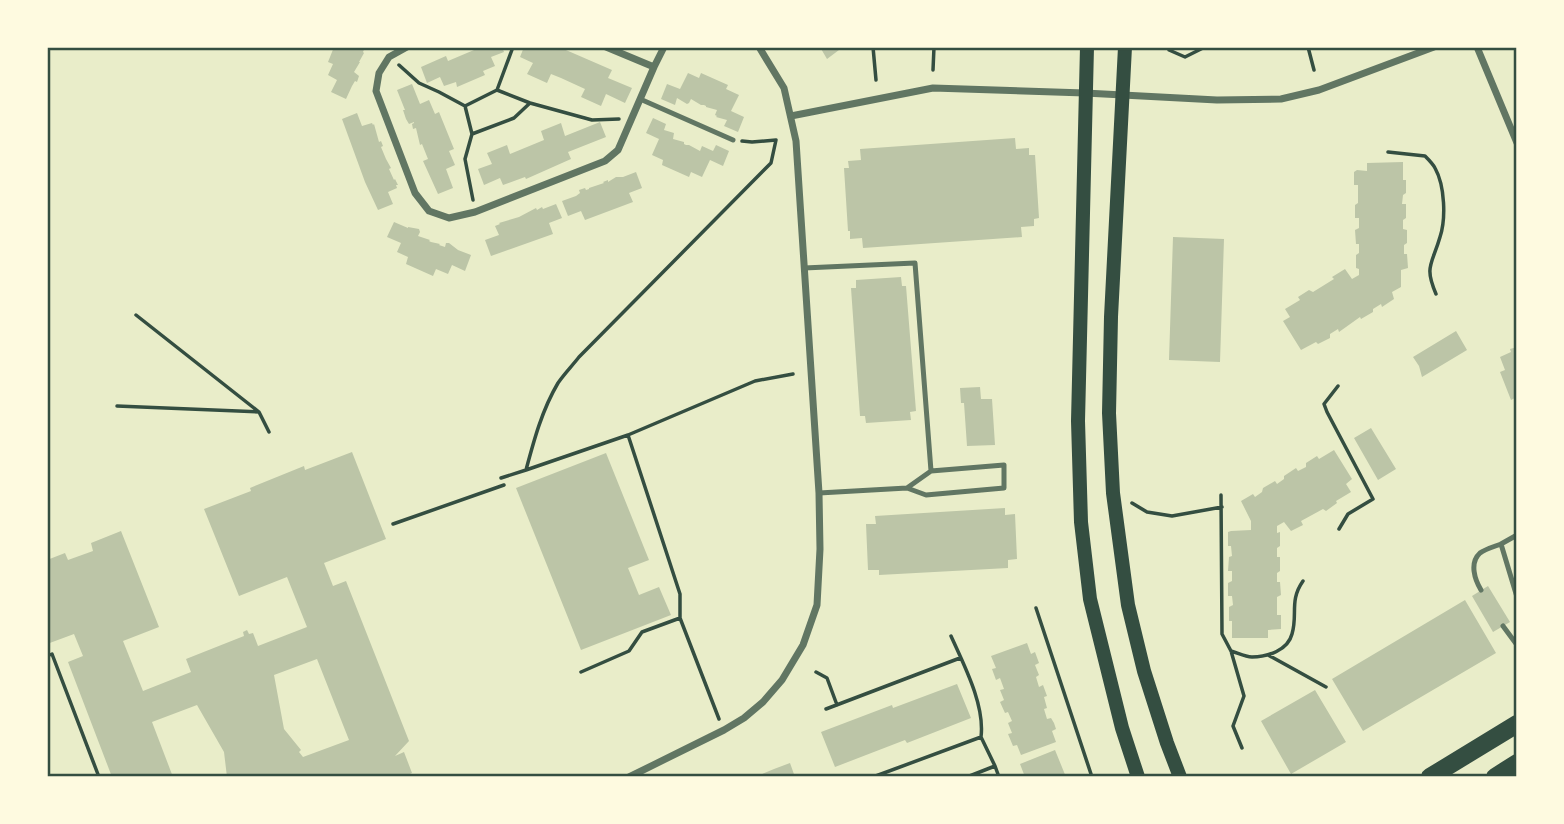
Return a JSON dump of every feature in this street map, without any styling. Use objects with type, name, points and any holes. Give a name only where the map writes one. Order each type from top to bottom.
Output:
[{"type":"main road","points":[[1087,47],[1078,421],[1081,522],[1090,599],[1122,728],[1138,777]]},
{"type":"main road","points":[[1125,47],[1111,317],[1109,413],[1113,493],[1128,605],[1144,671],[1180,777]]},
{"type":"main road","points":[[1430,777],[1517,724]]},
{"type":"main road","points":[[1496,777],[1517,763]]},
{"type":"street","points":[[407,47],[389,57],[379,73],[376,92],[415,193],[429,211],[449,218],[475,212],[605,161],[618,150],[664,47]]},
{"type":"street","points":[[606,47],[654,67]]},
{"type":"street","points":[[629,777],[724,730],[764,702],[782,680],[803,645],[817,605],[819,493],[796,141],[784,88],[759,47]]},
{"type":"street","points":[[791,116],[933,89],[1217,100],[1281,99],[1349,80],[1434,47]]},
{"type":"street","points":[[1477,47],[1517,144]]},
{"type":"lane","points":[[640,99],[733,139]]},
{"type":"lane","points":[[804,268],[915,263],[931,471]]},
{"type":"lane","points":[[819,493],[906,488],[926,495],[1004,488],[1004,465],[931,471],[906,488]]},
{"type":"lane","points":[[1481,590],[1475,581],[1474,565],[1480,553],[1517,535]]},
{"type":"lane","points":[[1501,544],[1517,597]]},
{"type":"lane","points":[[1503,626],[1517,645]]},
{"type":"path","points":[[465,106],[497,90],[513,47]]},
{"type":"path","points":[[873,47],[876,80]]},
{"type":"path","points":[[933,69],[934,47]]},
{"type":"path","points":[[1168,47],[1185,57],[1205,47]]},
{"type":"path","points":[[1314,70],[1308,49],[1316,47]]},
{"type":"path","points":[[389,57],[419,83],[465,106],[472,134],[465,159],[475,212]]},
{"type":"path","points":[[497,90],[530,103],[592,120],[631,119]]},
{"type":"path","points":[[472,134],[514,118],[530,103]]},
{"type":"path","points":[[526,470],[535,436],[559,381],[579,357],[771,163],[776,139],[752,142],[733,139]]},
{"type":"path","points":[[1388,152],[1425,156],[1436,169],[1444,203],[1441,234],[1429,267],[1429,278],[1436,294]]},
{"type":"path","points":[[136,315],[258,412],[269,432]]},
{"type":"path","points":[[501,478],[628,435],[755,381],[793,373]]},
{"type":"path","points":[[1338,386],[1324,404],[1373,499],[1348,513],[1339,529]]},
{"type":"path","points":[[117,406],[258,412]]},
{"type":"path","points":[[628,435],[680,594],[680,618],[724,730]]},
{"type":"path","points":[[393,524],[504,485]]},
{"type":"path","points":[[1221,495],[1222,634],[1231,651],[1244,696],[1233,726],[1242,748]]},
{"type":"path","points":[[1132,503],[1147,512],[1171,516],[1222,507]]},
{"type":"path","points":[[1231,651],[1250,657],[1281,650],[1292,636],[1296,591],[1303,581]]},
{"type":"path","points":[[1036,608],[1092,777]]},
{"type":"path","points":[[581,672],[629,651],[642,632],[680,618]]},
{"type":"path","points":[[951,636],[971,681],[983,724],[981,737],[999,777]]},
{"type":"path","points":[[47,656],[52,654],[99,777]]},
{"type":"path","points":[[1268,655],[1326,687]]},
{"type":"path","points":[[826,709],[960,658]]},
{"type":"path","points":[[816,672],[827,678],[837,705]]},
{"type":"path","points":[[873,777],[981,737]]},
{"type":"path","points":[[967,777],[995,766]]},
{"type":"building","points":[[334,47],[365,47],[354,72],[359,76],[357,82],[355,81],[346,99],[331,92],[337,80],[328,75],[333,64],[328,62]]},
{"type":"building","points":[[473,47],[502,47],[504,52],[491,57],[495,66],[483,71],[485,75],[457,87],[456,82],[444,86],[440,77],[427,83],[421,67],[446,56],[448,61],[474,50]]},
{"type":"building","points":[[524,47],[559,47],[612,70],[608,78],[632,88],[625,103],[606,94],[601,106],[581,97],[585,89],[561,78],[551,74],[547,83],[527,74],[533,63],[520,57]]},
{"type":"building","points":[[820,47],[843,47],[827,59]]},
{"type":"building","points":[[688,73],[699,78],[701,73],[728,85],[726,89],[739,95],[731,111],[744,117],[738,132],[724,126],[727,120],[716,117],[717,110],[691,99],[687,104],[677,98],[675,105],[661,99],[667,84],[680,89]]},
{"type":"building","points":[[412,84],[420,104],[429,100],[435,114],[439,112],[454,149],[449,151],[455,165],[446,169],[453,188],[438,194],[423,161],[428,159],[422,144],[420,145],[416,128],[413,129],[414,122],[409,124],[406,119],[397,90]]},
{"type":"building","points":[[357,113],[362,126],[374,124],[391,168],[389,169],[398,185],[388,192],[393,204],[378,210],[342,119]]},
{"type":"building","points":[[653,118],[666,124],[664,130],[674,133],[673,139],[686,145],[700,151],[702,146],[713,151],[716,145],[729,151],[723,166],[710,160],[702,177],[691,172],[689,177],[662,165],[663,160],[652,155],[659,139],[646,133]]},
{"type":"building","points":[[600,122],[606,137],[568,152],[571,159],[526,179],[525,177],[503,185],[500,178],[484,185],[478,169],[492,164],[487,153],[507,145],[510,154],[544,140],[541,131],[561,123],[565,136]]},
{"type":"building","points":[[1015,138],[1016,149],[1029,148],[1029,155],[1035,155],[1039,218],[1034,219],[1034,226],[1021,227],[1022,237],[863,248],[862,238],[850,239],[844,168],[849,168],[848,161],[861,160],[860,149]]},
{"type":"building","points":[[1403,162],[1406,193],[1403,195],[1402,204],[1406,204],[1406,218],[1403,220],[1403,229],[1407,230],[1404,254],[1407,254],[1408,268],[1401,270],[1401,287],[1392,292],[1394,299],[1382,307],[1381,304],[1373,309],[1373,312],[1361,319],[1360,317],[1339,332],[1338,329],[1330,334],[1330,338],[1301,350],[1283,321],[1290,317],[1285,309],[1300,300],[1298,297],[1309,290],[1313,292],[1345,269],[1352,279],[1359,275],[1356,255],[1359,253],[1359,244],[1356,244],[1355,230],[1359,228],[1359,218],[1355,218],[1358,185],[1354,185],[1354,172],[1367,171],[1367,163]]},
{"type":"building","points":[[636,172],[642,188],[629,193],[633,202],[585,220],[581,211],[568,216],[562,201],[576,196],[580,193],[579,190],[586,190]]},
{"type":"building","points":[[556,204],[562,218],[549,223],[553,234],[491,256],[485,240],[499,235],[495,226],[536,208],[543,209]]},
{"type":"building","points":[[394,222],[419,229],[418,236],[431,242],[445,247],[446,243],[449,243],[471,255],[465,271],[452,265],[448,274],[436,269],[433,276],[406,264],[408,257],[397,252],[401,243],[387,237]]},
{"type":"building","points":[[1173,237],[1224,239],[1220,362],[1169,360]]},
{"type":"building","points":[[901,277],[902,286],[906,286],[916,411],[910,412],[911,420],[866,423],[865,416],[860,416],[851,288],[856,288],[856,280]]},
{"type":"building","points":[[1456,331],[1467,350],[1422,377],[1413,357]]},
{"type":"building","points":[[1517,347],[1517,397],[1511,400],[1500,372],[1505,370],[1500,357]]},
{"type":"building","points":[[980,387],[981,399],[992,399],[995,445],[967,446],[964,403],[961,403],[960,388]]},
{"type":"building","points":[[1371,428],[1396,469],[1378,480],[1354,438]]},
{"type":"building","points":[[1334,450],[1352,479],[1346,484],[1351,492],[1326,511],[1323,509],[1301,521],[1303,525],[1291,531],[1284,522],[1277,526],[1277,533],[1280,532],[1277,557],[1280,557],[1280,571],[1277,573],[1277,582],[1280,582],[1281,595],[1277,597],[1277,615],[1281,615],[1281,629],[1268,630],[1268,638],[1232,638],[1229,607],[1233,605],[1232,596],[1228,596],[1228,583],[1232,581],[1232,571],[1228,571],[1229,557],[1232,556],[1231,546],[1228,546],[1228,532],[1251,530],[1251,521],[1241,501],[1253,494],[1255,497],[1263,488],[1275,481],[1277,484],[1296,468],[1298,471],[1317,456],[1319,459]]},
{"type":"building","points":[[352,452],[386,539],[324,563],[333,586],[346,581],[409,741],[395,756],[404,752],[412,773],[404,777],[227,777],[224,752],[197,705],[152,722],[173,777],[112,777],[68,662],[83,656],[74,634],[47,644],[47,560],[65,553],[68,560],[93,551],[91,543],[121,531],[159,627],[123,641],[143,691],[191,672],[186,659],[244,636],[243,632],[247,630],[249,634],[253,633],[258,646],[307,627],[287,577],[239,596],[204,509],[304,466],[305,470]],"holes":[[[317,659],[349,740],[303,757],[299,752],[301,750],[284,729],[274,675]]]},
{"type":"building","points":[[606,453],[649,560],[628,568],[639,595],[659,587],[671,615],[581,650],[516,488]]},
{"type":"building","points":[[1005,508],[1005,515],[1015,514],[1017,559],[1008,560],[1008,568],[879,575],[879,570],[868,570],[866,524],[876,524],[875,516]]},
{"type":"building","points":[[1488,586],[1510,622],[1493,632],[1472,596]]},
{"type":"building","points":[[1465,600],[1496,653],[1363,731],[1332,679]]},
{"type":"building","points":[[1027,643],[1031,654],[1035,652],[1039,663],[1035,665],[1039,675],[1036,677],[1039,687],[1043,685],[1047,696],[1044,697],[1047,708],[1044,709],[1047,719],[1051,718],[1054,723],[1056,729],[1052,731],[1056,742],[1021,755],[1008,734],[1012,733],[1008,723],[1012,721],[1000,702],[1004,700],[1000,690],[1004,689],[1000,678],[996,680],[992,669],[996,668],[991,656]]},
{"type":"building","points":[[957,684],[971,718],[835,767],[821,732]]},
{"type":"building","points":[[1315,690],[1346,742],[1291,774],[1261,721]]},
{"type":"building","points":[[1055,750],[1066,777],[1025,777],[1020,764]]},
{"type":"building","points":[[790,763],[795,777],[755,777],[774,769]]}]
